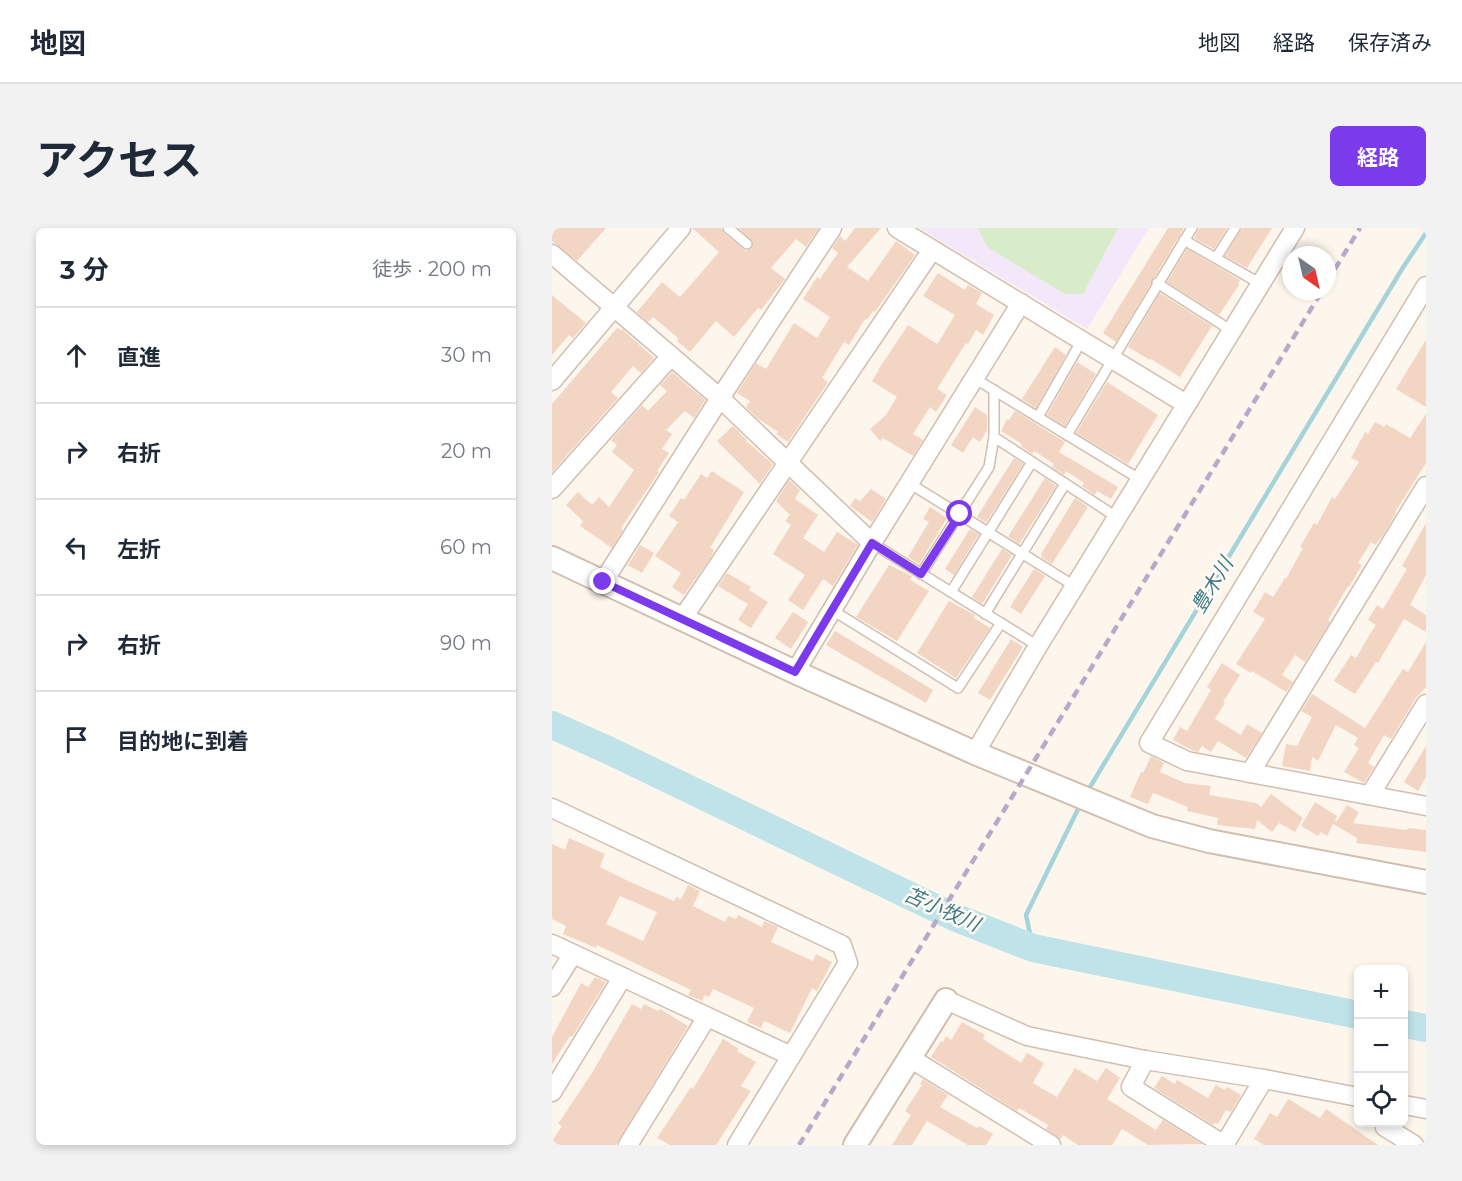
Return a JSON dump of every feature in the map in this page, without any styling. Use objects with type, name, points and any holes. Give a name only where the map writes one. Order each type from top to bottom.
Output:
[{"type":"street","points":[[552,381],[681,228]]},
{"type":"street","points":[[603,582],[832,228]]},
{"type":"street","points":[[897,228],[1186,404]]},
{"type":"street","points":[[975,753],[1038,646],[1295,228]]},
{"type":"street","points":[[682,619],[932,250]]},
{"type":"street","points":[[552,254],[720,398],[872,543]]},
{"type":"street","points":[[1424,295],[1149,743],[1187,761],[1426,807]]},
{"type":"street","points":[[795,672],[1021,303]]},
{"type":"street","points":[[552,489],[671,356]]},
{"type":"street","points":[[1250,773],[1426,486]]},
{"type":"street","points":[[552,558],[975,753],[1152,826],[1209,841],[1426,882]]},
{"type":"street","points":[[1370,795],[1426,704]]},
{"type":"street","points":[[552,808],[842,945],[848,963],[736,1145]]},
{"type":"street","points":[[552,944],[791,1056]]},
{"type":"street","points":[[552,987],[573,954]]},
{"type":"street","points":[[552,1092],[622,978]]},
{"type":"street","points":[[861,1143],[946,1000],[1027,1036],[1145,1060],[1354,1096]]},
{"type":"street","points":[[628,1145],[707,1017]]},
{"type":"street","points":[[910,1058],[1051,1145]]},
{"type":"street","points":[[1145,1060],[1131,1087],[1224,1145],[1230,1143],[1264,1079]]},
{"type":"street","points":[[1408,1106],[1426,1109]]},
{"type":"street","points":[[1384,1127],[1414,1145]]},
{"type":"lane","points":[[728,228],[747,244]]},
{"type":"lane","points":[[1067,435],[1192,228]]},
{"type":"lane","points":[[1216,258],[1235,228]]},
{"type":"lane","points":[[1184,240],[1261,284]]},
{"type":"lane","points":[[1157,283],[1232,331]]},
{"type":"lane","points":[[1038,417],[1082,340]]},
{"type":"lane","points":[[974,378],[1141,480]]},
{"type":"lane","points":[[921,574],[989,467],[994,437],[994,390]]},
{"type":"lane","points":[[994,437],[1118,518]]},
{"type":"lane","points":[[951,592],[1032,462]]},
{"type":"lane","points":[[909,483],[1076,587]]},
{"type":"lane","points":[[985,614],[1065,484]]},
{"type":"lane","points":[[872,543],[1038,646]]},
{"type":"lane","points":[[832,610],[958,688],[1001,624]]},
{"type":"shaded area","points":[[919,228],[1149,228],[1087,329]]},
{"type":"green space","points":[[978,228],[1118,228],[1083,294],[1065,294],[987,247]]},
{"type":"building","points":[[552,228],[606,228],[577,261],[552,241]]},
{"type":"building","points":[[692,228],[721,228],[746,251],[752,248],[753,242],[738,228],[819,228],[806,247],[796,239],[771,268],[785,279],[761,310],[758,308],[734,337],[716,321],[690,352],[677,341],[678,338],[653,317],[648,322],[637,312],[662,282],[680,297],[719,252]]},
{"type":"building","points":[[855,228],[881,228],[847,267],[868,281],[896,241],[915,255],[875,312],[873,311],[867,320],[865,319],[849,345],[844,342],[822,378],[828,382],[788,442],[757,418],[746,407],[750,401],[737,393],[756,363],[766,369],[794,323],[817,338],[830,317],[803,299],[817,277],[820,279],[838,253],[832,248],[840,236],[845,241]]},
{"type":"building","points":[[1168,228],[1184,228],[1116,342],[1103,333]]},
{"type":"building","points":[[1199,228],[1227,228],[1214,249],[1194,238]]},
{"type":"building","points":[[1242,228],[1272,228],[1247,268],[1225,256]]},
{"type":"building","points":[[1187,249],[1240,280],[1219,315],[1167,282]]},
{"type":"building","points":[[938,273],[965,290],[968,285],[982,293],[976,304],[994,315],[983,335],[976,330],[937,389],[947,395],[936,412],[930,407],[913,434],[923,440],[913,456],[883,438],[880,441],[870,429],[886,415],[897,397],[872,381],[908,325],[937,344],[940,340],[955,315],[923,296]]},
{"type":"building","points":[[1160,293],[1212,326],[1180,377],[1128,347]]},
{"type":"building","points":[[552,295],[586,323],[573,338],[569,335],[552,355]]},
{"type":"building","points":[[617,328],[622,329],[654,358],[641,373],[633,366],[611,392],[618,398],[552,472],[552,404]]},
{"type":"building","points":[[1426,340],[1426,407],[1396,389]]},
{"type":"building","points":[[1055,347],[1066,355],[1036,408],[1022,399]]},
{"type":"building","points":[[1077,362],[1096,374],[1065,426],[1047,415]]},
{"type":"building","points":[[672,372],[705,400],[694,418],[685,411],[666,430],[672,434],[662,449],[669,453],[657,471],[659,472],[621,528],[623,530],[612,548],[580,526],[583,521],[566,505],[578,492],[592,505],[599,497],[609,507],[634,470],[612,452],[617,445],[611,440],[642,405],[648,411],[667,391],[660,385]]},
{"type":"building","points":[[1107,382],[1158,415],[1128,464],[1076,433]]},
{"type":"building","points":[[975,407],[987,415],[987,430],[980,442],[973,437],[963,453],[951,445]]},
{"type":"building","points":[[1015,411],[1065,442],[1059,452],[1118,487],[1111,499],[1097,491],[1095,495],[1082,486],[1084,483],[1066,471],[1064,475],[1052,467],[1054,464],[1034,451],[1032,454],[1021,446],[1022,444],[1001,431],[1007,419],[1009,420]]},
{"type":"building","points":[[1426,414],[1426,463],[1384,534],[1375,545],[1371,542],[1358,563],[1362,565],[1305,662],[1295,655],[1282,675],[1293,682],[1286,692],[1236,664],[1265,619],[1253,612],[1265,592],[1273,597],[1286,579],[1314,523],[1317,525],[1332,497],[1335,499],[1359,462],[1351,458],[1365,432],[1368,434],[1375,422],[1384,427],[1386,424],[1410,438]]},
{"type":"building","points":[[733,426],[746,441],[773,464],[760,484],[717,441]]},
{"type":"building","points":[[1014,458],[1023,464],[986,523],[977,517]]},
{"type":"building","points":[[712,471],[744,492],[710,548],[714,550],[711,557],[684,595],[672,587],[681,573],[655,556],[678,522],[669,516],[681,498],[684,500],[701,474],[707,478]]},
{"type":"building","points":[[1045,478],[1056,486],[1019,544],[1009,535]]},
{"type":"building","points":[[789,480],[800,490],[795,499],[818,515],[803,538],[824,552],[837,532],[858,545],[833,586],[823,579],[803,610],[788,600],[805,575],[773,554],[791,525],[785,521],[790,515],[776,501]]},
{"type":"building","points":[[871,489],[886,499],[872,522],[850,506],[855,498],[860,501]]},
{"type":"building","points":[[1075,498],[1088,507],[1052,564],[1041,557],[1041,554]]},
{"type":"building","points":[[930,507],[947,518],[919,564],[908,557],[929,522],[923,519]]},
{"type":"building","points":[[1426,523],[1426,575],[1410,605],[1426,615],[1426,632],[1404,619],[1378,663],[1376,662],[1355,694],[1334,681],[1351,655],[1356,658],[1376,625],[1368,620],[1377,605],[1383,609],[1407,569],[1402,566]]},
{"type":"building","points":[[970,529],[979,534],[954,575],[945,569]]},
{"type":"building","points":[[640,545],[654,553],[642,573],[628,565]]},
{"type":"building","points":[[1002,549],[1012,555],[982,604],[972,597]]},
{"type":"building","points":[[889,565],[912,576],[910,580],[929,591],[897,641],[856,617]]},
{"type":"building","points":[[1034,569],[1045,576],[1021,614],[1010,607]]},
{"type":"building","points":[[727,573],[751,587],[749,590],[768,602],[751,628],[738,620],[748,604],[718,586]]},
{"type":"building","points":[[949,601],[975,615],[974,618],[990,628],[956,678],[917,653]]},
{"type":"building","points":[[793,612],[808,622],[791,649],[775,638]]},
{"type":"building","points":[[835,631],[933,690],[926,703],[826,645]]},
{"type":"building","points":[[1011,639],[1023,647],[990,700],[978,693]]},
{"type":"building","points":[[1426,642],[1426,687],[1416,698],[1391,739],[1384,735],[1368,763],[1374,767],[1364,783],[1344,772],[1359,748],[1354,745],[1358,738],[1336,725],[1318,761],[1312,757],[1310,771],[1282,766],[1286,744],[1297,746],[1312,717],[1301,711],[1312,694],[1365,728],[1403,669],[1408,672]]},
{"type":"building","points":[[1222,663],[1240,675],[1215,719],[1241,735],[1247,724],[1262,733],[1246,758],[1218,741],[1211,752],[1202,746],[1198,752],[1173,740],[1180,727],[1187,731],[1211,690],[1207,687]]},
{"type":"building","points":[[1426,746],[1426,777],[1418,791],[1404,782]]},
{"type":"building","points":[[1151,756],[1164,763],[1160,772],[1185,783],[1211,786],[1209,795],[1256,803],[1261,807],[1271,794],[1303,818],[1295,832],[1279,823],[1272,832],[1257,820],[1255,829],[1217,825],[1218,818],[1187,811],[1188,807],[1153,793],[1148,804],[1130,797]]},
{"type":"building","points":[[1315,802],[1337,816],[1335,821],[1347,805],[1359,812],[1353,823],[1407,830],[1408,828],[1426,830],[1426,852],[1356,843],[1357,838],[1333,824],[1327,836],[1321,832],[1318,836],[1301,826]]},
{"type":"building","points":[[569,838],[605,854],[600,867],[674,901],[676,897],[681,899],[688,885],[700,891],[693,906],[725,922],[728,916],[736,919],[738,915],[762,927],[764,921],[778,927],[771,942],[813,961],[816,954],[832,962],[817,991],[812,988],[790,1033],[764,1021],[761,1028],[747,1022],[754,1008],[713,989],[709,997],[705,995],[702,1001],[688,995],[691,990],[597,945],[596,948],[563,934],[566,926],[552,919],[552,844],[565,850]],"holes":[[[620,896],[657,912],[643,941],[606,924]]]},
{"type":"building","points":[[595,977],[606,982],[572,1037],[570,1036],[552,1064],[552,1037],[581,983],[588,987]]},
{"type":"building","points":[[632,1004],[641,1009],[644,1004],[658,1011],[660,1009],[688,1026],[616,1145],[552,1145],[552,1141],[562,1126],[558,1124],[592,1073]]},
{"type":"building","points":[[962,1022],[985,1035],[983,1039],[1021,1063],[1027,1053],[1044,1063],[1033,1083],[1057,1097],[1075,1068],[1097,1081],[1106,1068],[1120,1078],[1107,1099],[1156,1130],[1163,1120],[1202,1144],[1148,1145],[1122,1129],[1112,1145],[1078,1145],[1063,1135],[1061,1139],[1046,1129],[1048,1125],[1019,1108],[1017,1111],[931,1057],[946,1036],[951,1040]]},
{"type":"building","points":[[723,1039],[739,1049],[737,1051],[756,1062],[741,1086],[751,1091],[716,1145],[670,1145],[657,1138],[691,1087],[693,1089]]},
{"type":"building","points":[[1162,1076],[1175,1084],[1177,1080],[1208,1098],[1216,1085],[1225,1090],[1227,1087],[1241,1095],[1231,1112],[1226,1110],[1218,1124],[1213,1125],[1154,1088]]},
{"type":"building","points":[[923,1079],[948,1095],[940,1107],[977,1128],[979,1126],[993,1134],[986,1145],[968,1145],[927,1121],[912,1145],[892,1145],[911,1115],[905,1111],[922,1085],[920,1084]]},
{"type":"building","points":[[1288,1099],[1320,1118],[1326,1109],[1378,1145],[1264,1145],[1254,1139],[1270,1113],[1277,1117]]},
{"type":"waterway","name":"豊木川","points":[[1087,792],[1402,269],[1426,233]]},
{"type":"waterway","name":"苫小牧川","points":[[552,725],[954,917],[1033,948],[1354,1014]]},
{"type":"waterway","name":"豊木川","points":[[1033,948],[1026,915],[1080,805]]},
{"type":"waterway","name":"苫小牧川","points":[[1408,1025],[1426,1028]]},
{"type":"railway","points":[[1336,267],[1360,228]]},
{"type":"railway","points":[[799,1145],[1316,300]]},
{"type":"route","points":[[603,582],[795,672],[872,543],[921,574],[960,514]]}]
